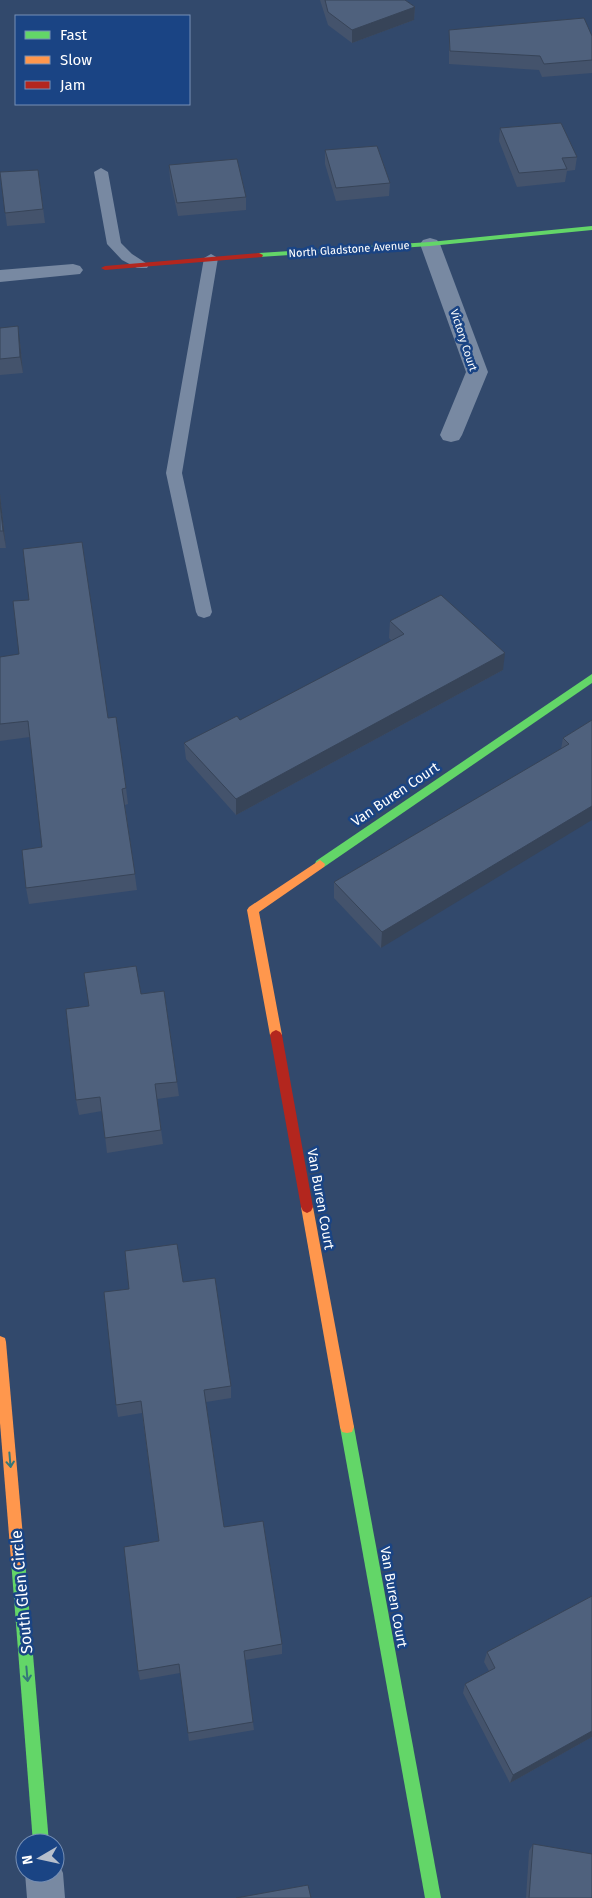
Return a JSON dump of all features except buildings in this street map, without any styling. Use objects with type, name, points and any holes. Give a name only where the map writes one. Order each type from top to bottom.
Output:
[{"type":"street","name":"North Gladstone Avenue","points":[[105,268],[210,258],[430,244],[592,228]]},
{"type":"street","name":"Victory Court","points":[[430,244],[477,372],[451,435]]},
{"type":"street","points":[[0,276],[73,270]]},
{"type":"street","name":"Van Buren Court","points":[[433,1898],[253,910],[592,678]]},
{"type":"street","name":"South Glen Circle","points":[[0,1342],[40,1833]]},
{"type":"street","points":[[45,1883],[46,1898]]},
{"type":"lane","points":[[101,172],[114,244],[127,257],[142,265]]},
{"type":"lane","points":[[204,612],[174,473],[210,258]]},
{"type":"traffic: fast","points":[[259,255],[430,244],[592,228]]},
{"type":"traffic: fast","points":[[320,864],[592,678]]},
{"type":"traffic: fast","points":[[347,1427],[433,1898]]},
{"type":"traffic: fast","points":[[18,1560],[40,1833]]},
{"type":"traffic: slow","points":[[276,1035],[253,910],[320,864]]},
{"type":"traffic: slow","points":[[307,1207],[347,1427]]},
{"type":"traffic: slow","points":[[0,1342],[18,1560]]},
{"type":"traffic: jam","points":[[105,268],[259,255]]},
{"type":"traffic: jam","points":[[276,1035],[307,1207]]}]
